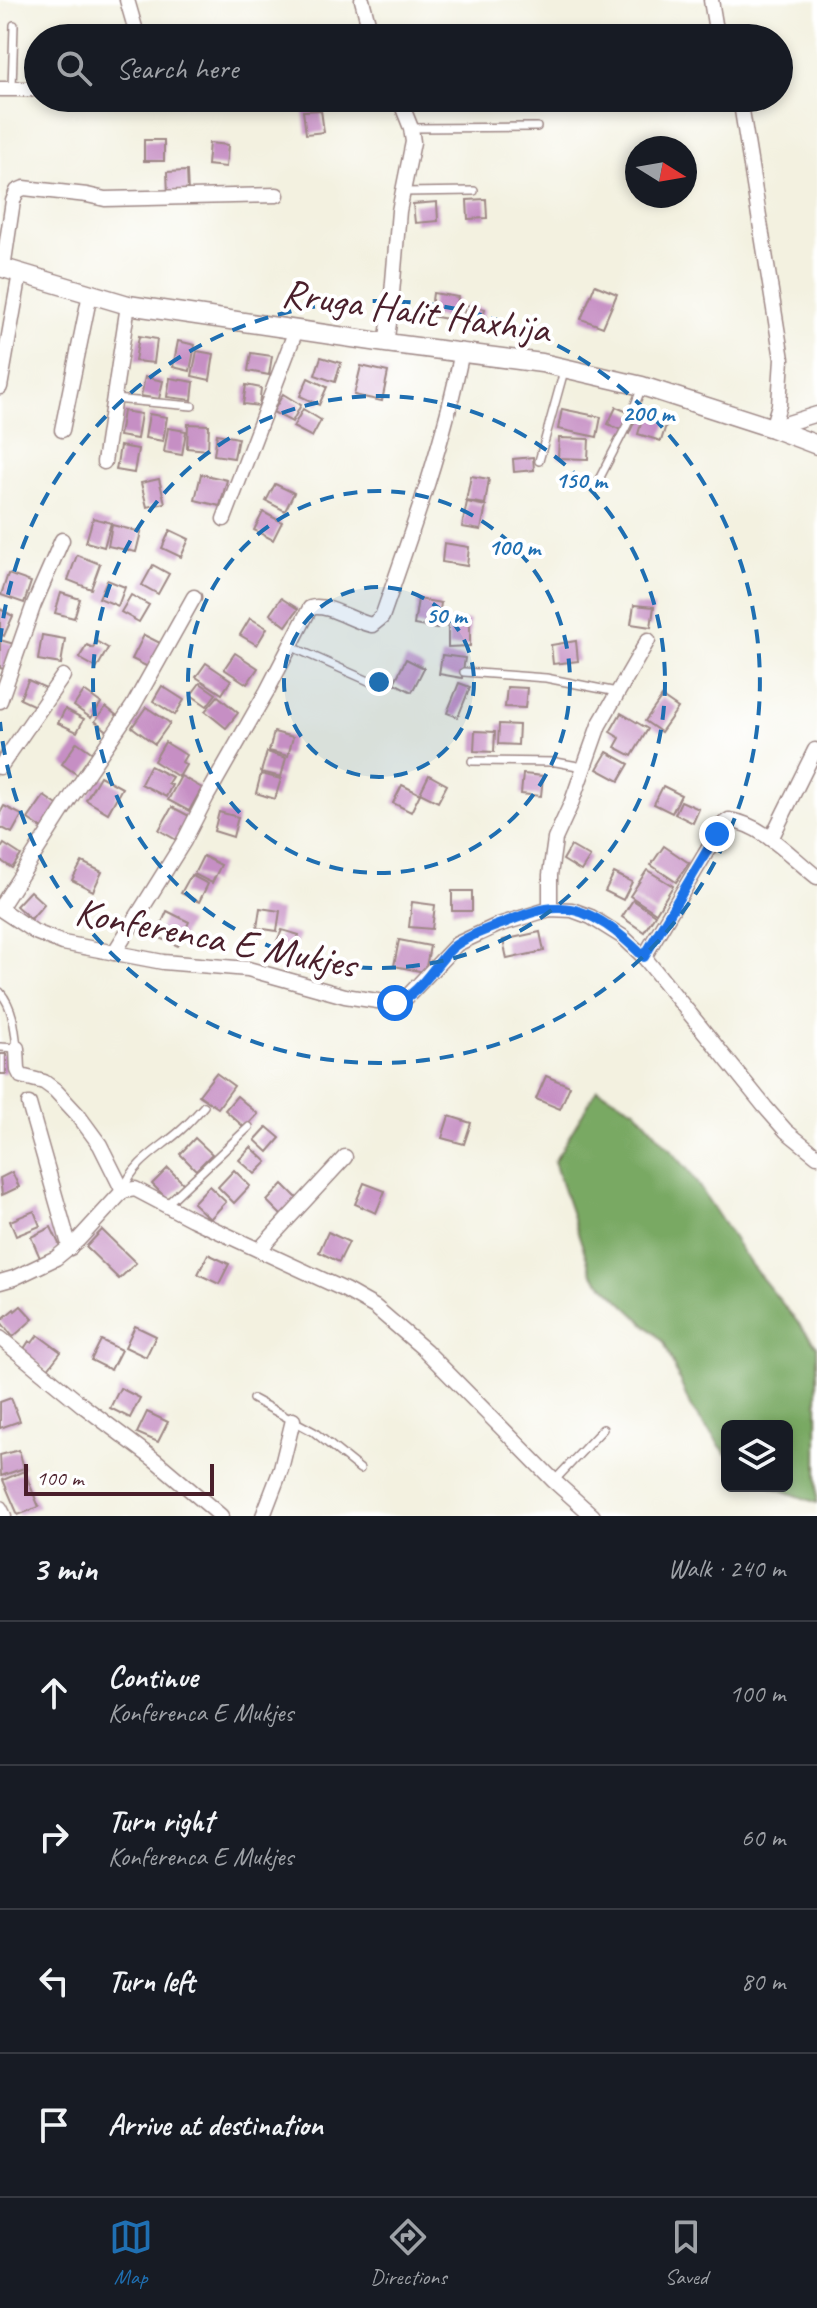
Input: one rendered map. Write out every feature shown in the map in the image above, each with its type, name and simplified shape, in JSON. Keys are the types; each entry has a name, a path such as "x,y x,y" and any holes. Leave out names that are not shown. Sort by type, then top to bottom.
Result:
{"street":[{"path":"127,0 134,24"},
{"path":"362,0 368,24"},
{"path":"711,0 717,24"},
{"path":"386,343 403,192 413,142 405,112"},
{"path":"742,112 782,359 779,405 772,428"},
{"path":"0,387 13,201 17,191 24,188 47,189 105,199 277,195"},
{"name":"Rruga Halit Haxhija","path":"8,269 128,305 565,368 642,386 817,445"},
{"path":"62,430 90,294"},
{"path":"104,462 128,305"},
{"path":"224,519 296,330"},
{"path":"114,953 178,852 310,608 318,605 359,623 372,625 382,617 441,441 462,351"},
{"path":"772,428 817,414"},
{"path":"0,701 34,604 62,540"},
{"path":"0,908 133,706 194,597"},
{"path":"550,909 550,875 555,839 599,725 648,640"},
{"path":"0,767 63,676"},
{"path":"771,839 812,772 815,750"},
{"path":"644,957 723,824 729,820 771,839 817,877"},
{"name":"Konferenca E Mukjes","path":"0,908 49,938 84,948 163,962 248,969 345,996 395,1003 415,991 457,944 498,925 550,909 572,910 591,917 623,937 644,957 775,1119 817,1156"},
{"path":"17,1048 21,1076 44,1082 78,1115 100,1145 123,1191"},
{"path":"29,1104 70,1248"},
{"path":"260,1249 345,1157"},
{"path":"0,1282 39,1267 70,1248 123,1191 135,1189 375,1307 425,1350 554,1481 593,1516"},
{"path":"0,1338 221,1516"},
{"path":"263,1516 278,1479 293,1420"},
{"path":"0,1508 4,1516"}],"lane":[{"path":"6,89 14,25"},
{"path":"411,128 537,127"},
{"path":"403,192 474,191"},
{"path":"539,461 565,368"},
{"path":"594,489 627,425 642,386"},
{"path":"112,398 192,406"},
{"path":"290,646 380,686"},
{"path":"464,672 546,678 618,692"},
{"path":"472,761 556,762 583,767"},
{"path":"0,992 12,1012 17,1048 0,1047"},
{"path":"123,1191 128,1177 149,1154 179,1132 204,1106"},
{"path":"166,1205 249,1127"},
{"path":"253,1399 314,1432 360,1469"},
{"path":"554,1481 603,1429"}],"green space":[{"path":"597,1089 635,1109 689,1171 751,1265 817,1346 817,1503 787,1492 793,1492 793,1420 721,1420 721,1447 690,1406 664,1342 592,1274 554,1162"}],"building":[{"path":"303,112 321,112 324,132 306,134"},
{"path":"144,140 164,140 164,161 144,161"},
{"path":"209,143 228,145 226,167 207,165"},
{"path":"187,171 188,193 168,194 167,172"},
{"path":"486,199 487,218 468,219 467,200"},
{"path":"437,202 438,221 415,223 413,204"},
{"path":"595,285 617,294 603,327 581,319"},
{"path":"433,293 458,297 454,320 430,316"},
{"path":"466,305 485,309 480,331 461,327"},
{"path":"139,336 157,339 154,363 135,361"},
{"path":"178,341 195,345 190,371 173,367"},
{"path":"197,351 214,354 210,380 192,376"},
{"path":"251,353 272,356 269,375 248,371"},
{"path":"321,357 341,363 335,382 315,375"},
{"path":"361,366 388,372 382,401 354,395"},
{"path":"145,377 163,381 159,399 141,396"},
{"path":"170,378 194,382 192,400 167,397"},
{"path":"308,378 327,387 319,405 300,396"},
{"path":"246,385 261,388 259,406 243,404"},
{"path":"283,394 301,405 292,422 273,412"},
{"path":"616,407 637,416 629,434 608,424"},
{"path":"303,409 321,420 312,437 293,427"},
{"path":"562,409 601,417 597,437 558,429"},
{"path":"123,411 141,414 137,439 119,436"},
{"path":"149,414 167,417 163,441 145,438"},
{"path":"644,414 667,422 661,441 638,434"},
{"path":"188,424 209,425 208,450 187,448"},
{"path":"168,428 186,431 182,455 164,452"},
{"path":"217,434 238,438 234,458 214,455"},
{"path":"559,438 589,439 588,459 558,458"},
{"path":"120,446 138,449 134,473 116,470"},
{"path":"533,457 534,470 514,472 513,459"},
{"path":"201,474 227,480 220,506 195,500"},
{"path":"471,476 489,479 485,504 466,501"},
{"path":"159,479 165,503 147,507 141,483"},
{"path":"275,484 294,493 285,511 266,501"},
{"path":"467,502 486,506 481,530 462,527"},
{"path":"263,512 282,522 273,540 254,530"},
{"path":"93,518 111,523 104,547 86,542"},
{"path":"112,525 141,532 136,552 108,546"},
{"path":"170,530 189,539 181,557 162,548"},
{"path":"444,543 469,547 467,566 442,562"},
{"path":"77,555 100,564 91,589 68,580"},
{"path":"153,565 169,574 158,594 142,585"},
{"path":"8,574 31,582 24,603 1,595"},
{"path":"107,580 125,587 118,606 99,598"},
{"path":"61,593 80,599 74,618 55,613"},
{"path":"131,595 149,605 139,622 121,612"},
{"path":"281,598 298,609 286,626 270,614"},
{"path":"418,599 441,603 437,629 414,625"},
{"path":"634,605 654,607 651,627 631,624"},
{"path":"0,609 13,616 4,636 0,634"},
{"path":"250,618 267,628 257,645 240,635"},
{"path":"448,620 470,620 470,646 448,647"},
{"path":"42,635 65,639 61,664 38,660"},
{"path":"144,635 166,646 154,670 132,659"},
{"path":"0,640 14,644 7,670 0,668"},
{"path":"96,641 108,648 97,668 79,658 87,645 93,648"},
{"path":"576,641 578,661 553,664 551,645"},
{"path":"235,653 258,668 247,684 224,669"},
{"path":"442,655 465,658 462,678 439,674"},
{"path":"406,659 424,668 412,692 394,683"},
{"path":"206,663 231,680 222,694 196,677"},
{"path":"28,680 46,688 37,707 20,699"},
{"path":"200,683 216,694 207,706 191,695"},
{"path":"459,683 470,687 458,717 447,713"},
{"path":"162,686 184,700 175,715 153,701"},
{"path":"507,687 527,688 525,708 505,707"},
{"path":"84,691 101,703 91,718 74,706"},
{"path":"218,696 238,713 226,728 205,711"},
{"path":"662,697 678,708 661,732 645,721"},
{"path":"106,707 121,719 110,733 95,721"},
{"path":"146,707 170,723 155,744 132,727"},
{"path":"65,709 84,719 77,732 58,723"},
{"path":"621,713 648,729 632,756 615,747 620,738 610,732"},
{"path":"499,724 519,725 518,745 498,744"},
{"path":"475,731 495,732 494,752 474,751"},
{"path":"274,732 293,737 288,756 269,751"},
{"path":"77,742 97,756 82,778 62,764"},
{"path":"165,742 186,755 182,762 186,765 179,777 154,761"},
{"path":"267,752 286,758 281,777 261,772"},
{"path":"607,752 629,764 619,781 597,769"},
{"path":"150,766 172,777 166,797 141,784"},
{"path":"261,774 281,779 275,799 256,793"},
{"path":"523,774 543,776 541,796 521,794"},
{"path":"429,775 447,785 438,802 420,793"},
{"path":"100,776 122,788 108,813 86,800"},
{"path":"181,776 202,788 189,811 168,800"},
{"path":"402,785 420,794 411,812 393,803"},
{"path":"663,786 681,795 672,813 654,804"},
{"path":"44,796 60,807 45,830 28,819"},
{"path":"681,801 699,809 693,823 675,814"},
{"path":"4,806 22,815 12,833 0,827 0,813"},
{"path":"172,807 193,818 180,842 159,830"},
{"path":"219,812 238,817 233,837 214,831"},
{"path":"4,844 21,855 12,868 0,860 0,850"},
{"path":"571,846 590,857 581,871 563,860"},
{"path":"664,846 689,863 676,882 651,865"},
{"path":"203,856 221,865 212,883 194,874"},
{"path":"82,862 102,872 93,891 72,880"},
{"path":"647,870 673,886 656,913 630,896"},
{"path":"614,873 632,882 623,900 605,891"},
{"path":"191,875 208,884 199,902 181,893"},
{"path":"30,891 44,904 31,919 16,906"},
{"path":"452,891 472,891 472,911 452,911"},
{"path":"633,900 655,915 644,932 622,917"},
{"path":"412,902 435,905 432,929 409,927"},
{"path":"260,908 280,911 277,931 257,928"},
{"path":"167,911 189,922 178,946 156,936"},
{"path":"282,930 299,935 290,961 271,954"},
{"path":"540,932 544,951 507,959 503,940"},
{"path":"399,940 430,946 425,972 394,966"},
{"path":"0,1054 6,1054 6,1074 0,1074"},
{"path":"216,1073 234,1086 218,1108 199,1095"},
{"path":"546,1076 570,1086 560,1109 536,1099"},
{"path":"237,1096 258,1114 245,1128 225,1110"},
{"path":"449,1116 471,1123 464,1144 442,1138"},
{"path":"267,1127 280,1138 268,1152 255,1140"},
{"path":"195,1138 212,1154 196,1170 180,1154"},
{"path":"251,1147 267,1162 255,1174 239,1160"},
{"path":"168,1168 184,1184 168,1200 152,1184"},
{"path":"234,1170 250,1186 234,1203 218,1187"},
{"path":"12,1172 19,1187 2,1195 0,1178"},
{"path":"364,1183 385,1191 376,1213 355,1204"},
{"path":"283,1184 299,1200 283,1217 267,1201"},
{"path":"209,1186 226,1202 210,1219 193,1203"},
{"path":"34,1211 40,1226 16,1236 10,1221"},
{"path":"51,1227 61,1248 40,1258 31,1237"},
{"path":"102,1230 136,1263 119,1279 86,1247"},
{"path":"328,1232 349,1242 339,1262 319,1252"},
{"path":"208,1254 229,1264 219,1284 198,1274"},
{"path":"21,1306 33,1319 13,1337 0,1321"},
{"path":"135,1326 156,1336 146,1357 125,1347"},
{"path":"38,1335 61,1352 47,1370 22,1352 29,1341 32,1343"},
{"path":"101,1340 121,1350 111,1370 91,1360"},
{"path":"120,1388 140,1398 130,1418 110,1408"},
{"path":"11,1398 20,1421 0,1428 0,1402"},
{"path":"147,1412 168,1422 158,1442 137,1433"},
{"path":"19,1450 24,1468 1,1476 0,1455"},
{"path":"24,1471 39,1507 18,1515 3,1480"}],"route":[{"path":"395,1003 415,991 457,944 498,925 550,909 582,912 623,937 644,957 717,834"}]}
